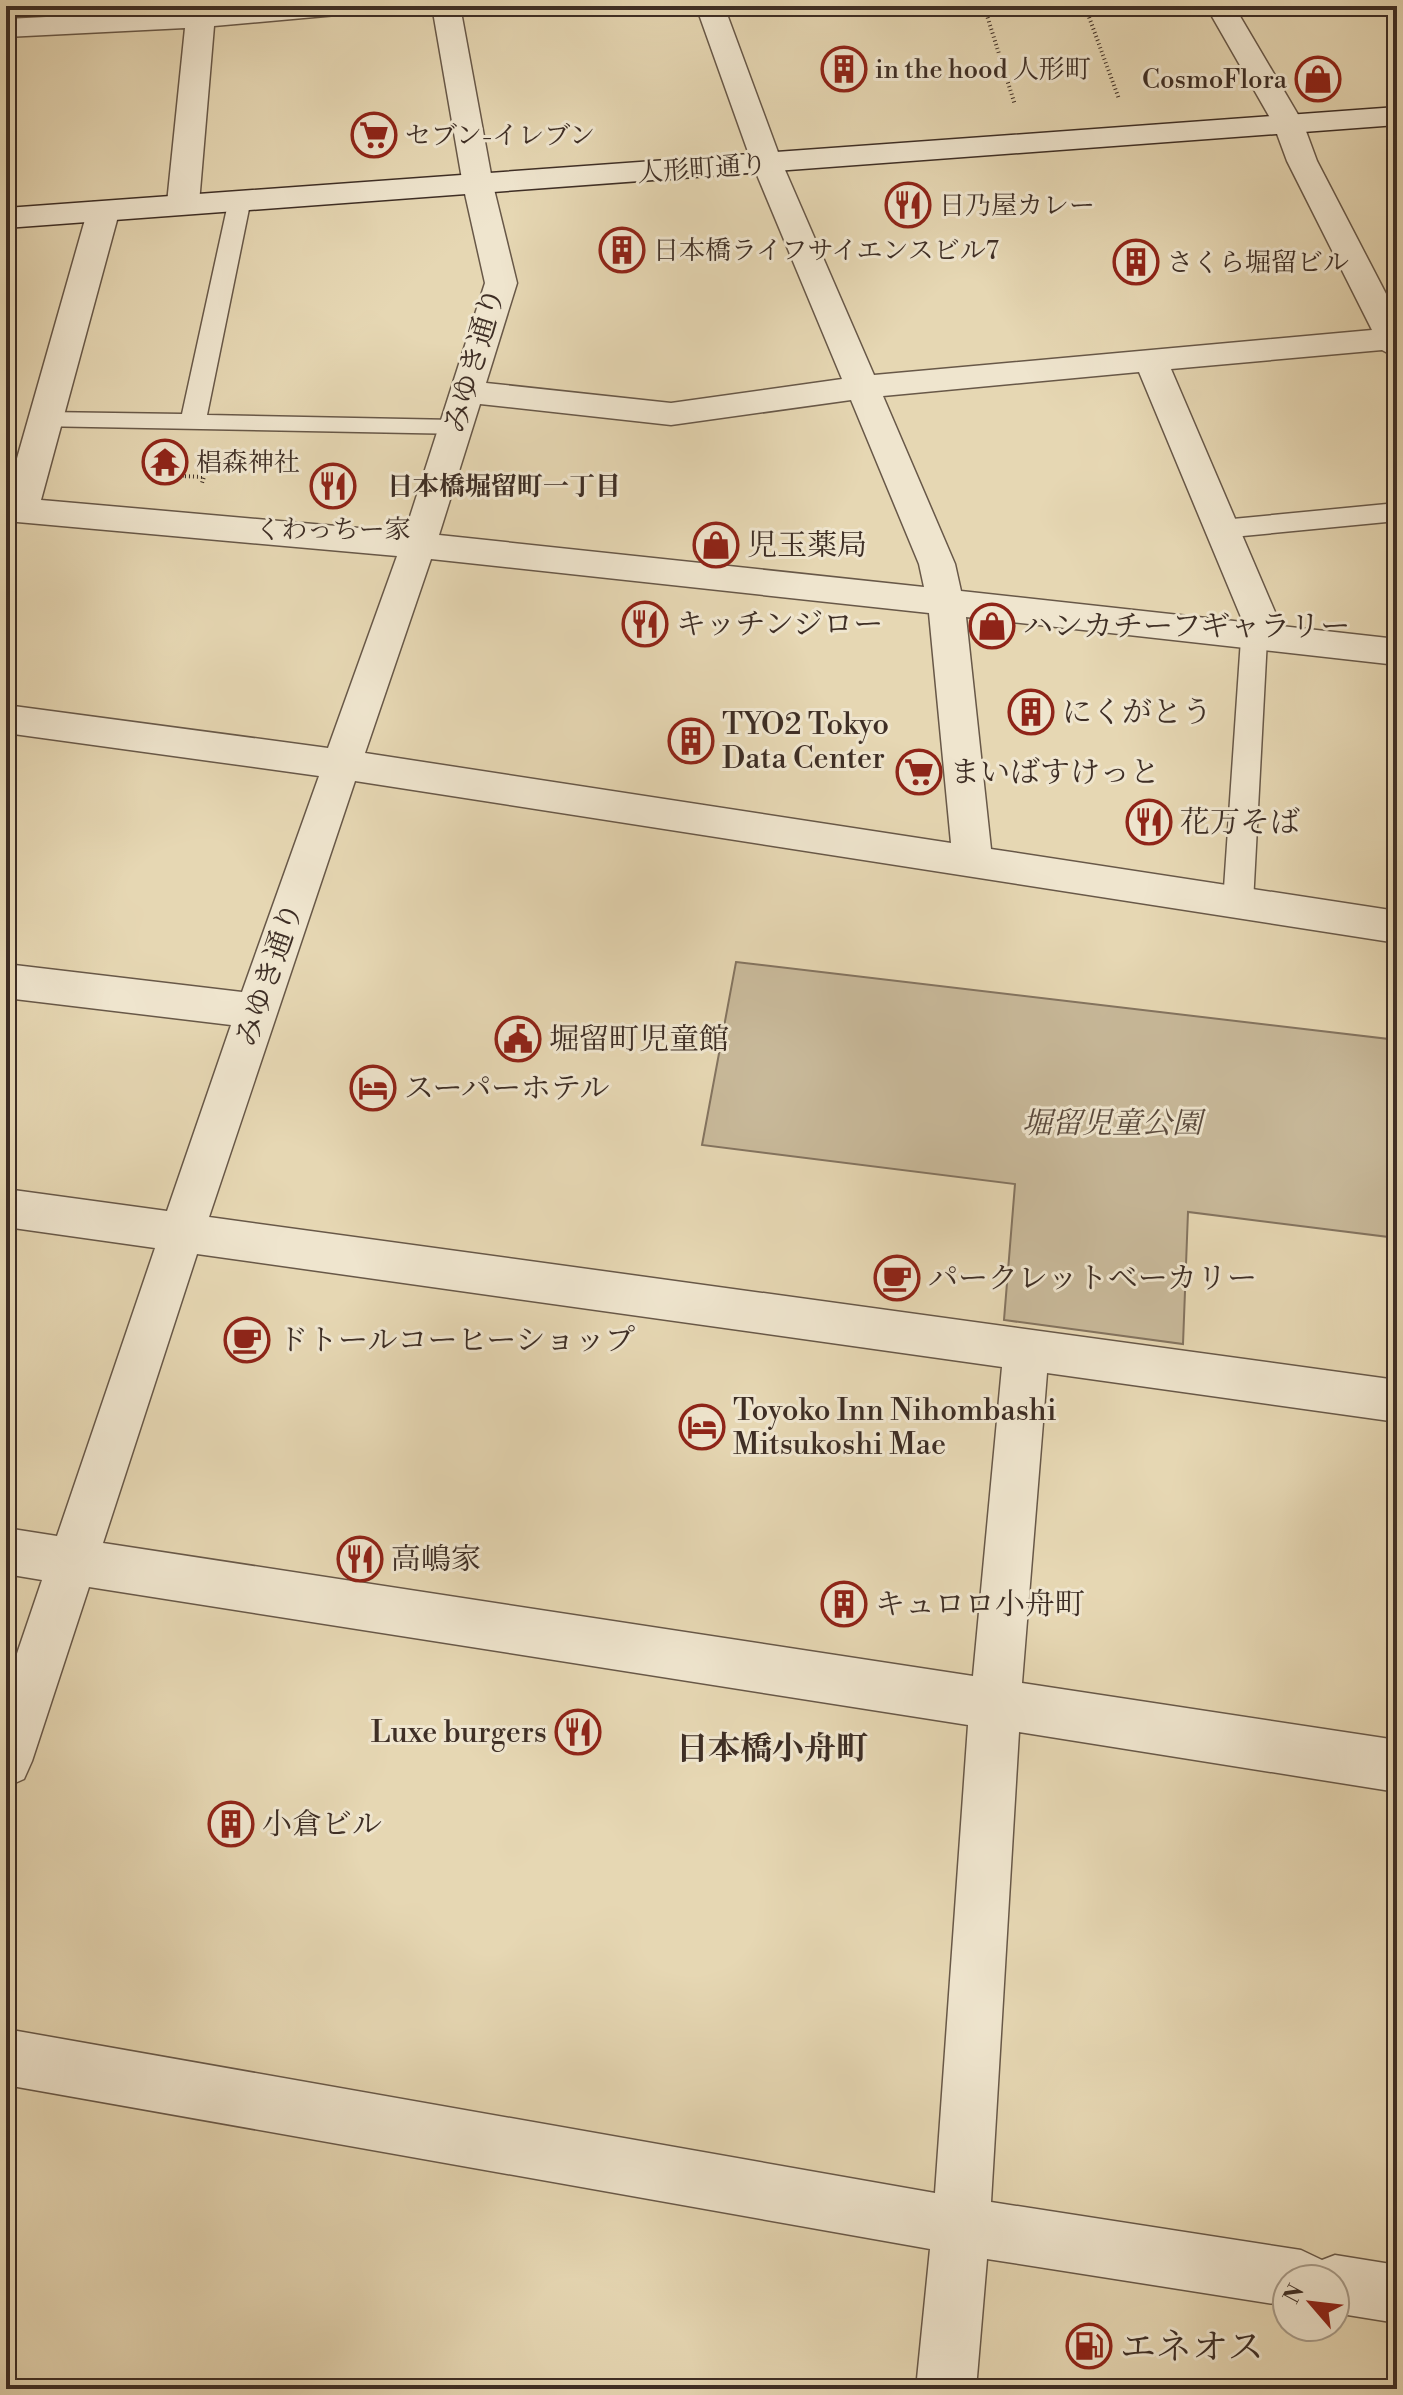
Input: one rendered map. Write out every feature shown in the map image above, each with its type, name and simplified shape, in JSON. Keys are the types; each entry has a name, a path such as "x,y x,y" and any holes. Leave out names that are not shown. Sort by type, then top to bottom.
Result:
{"street":[{"path":"6,28 202,12 337,6"},
{"name":"みゆき通り","path":"6,1761 256,1011 418,546 501,283 478,185 446,6"},
{"path":"710,6 767,163 937,564 946,605 973,862"},
{"path":"460,410 671,414 864,387 1395,341 1302,161 1288,123 1220,6"},
{"path":"183,203 202,12"},
{"name":"人形町通り","path":"6,218 1397,116"},
{"path":"104,209 45,420 13,510 418,546 1397,652"},
{"path":"1151,361 1222,529 1261,639"},
{"path":"6,719 340,766 1397,927"},
{"path":"6,981 256,1011"},
{"path":"6,1208 1026,1352 1397,1401"},
{"path":"946,2389 961,2226 995,1706 1026,1352"},
{"path":"6,1551 1397,1766"},
{"path":"6,2057 961,2226 1271,2274"},
{"path":"1351,2287 1397,2294"}],"lane":[{"path":"193,422 240,199"},
{"path":"45,420 193,422 460,410"},
{"path":"1222,529 1397,512"},
{"path":"1238,903 1261,639"}],"path":[{"path":"984,6 1018,113"},
{"path":"1085,6 1122,106"},
{"path":"157,475 204,477"}],"green space":[{"name":"堀留児童公園","path":"736,962 1397,1040 1397,1238 1188,1212 1183,1344 1004,1320 1015,1184 702,1145"}],"place":[{"name":"in the hood 人形町","path":"844,69"},
{"name":"CosmoFlora","path":"1318,79"},
{"name":"セブン-イレブン","path":"374,135"},
{"name":"日乃屋カレー","path":"908,205"},
{"name":"日本橋ライフサイエンスビル7","path":"622,250"},
{"name":"さくら堀留ビル","path":"1136,262"},
{"name":"椙森神社","path":"165,462"},
{"name":"くわっちー家","path":"333,486"},
{"name":"児玉薬局","path":"716,545"},
{"name":"キッチンジロー","path":"645,624"},
{"name":"ハンカチーフギャラリー","path":"992,626"},
{"name":"にくがとう","path":"1031,712"},
{"name":"TYO2 Tokyo Data Center","path":"691,741"},
{"name":"まいばすけっと","path":"919,772"},
{"name":"花万そば","path":"1149,822"},
{"name":"堀留町児童館","path":"518,1039"},
{"name":"スーパーホテル","path":"373,1088"},
{"name":"パークレットベーカリー","path":"897,1278"},
{"name":"ドトールコーヒーショップ","path":"247,1340"},
{"name":"Toyoko Inn Nihombashi Mitsukoshi Mae","path":"702,1427"},
{"name":"高嶋家","path":"360,1559"},
{"name":"キュロロ小舟町","path":"844,1604"},
{"name":"Luxe burgers","path":"578,1732"},
{"name":"小倉ビル","path":"231,1824"},
{"name":"エネオス","path":"1089,2346"}],"district":[{"name":"日本橋堀留町一丁目","path":"504,486"},
{"name":"日本橋小舟町","path":"772,1748"}]}
